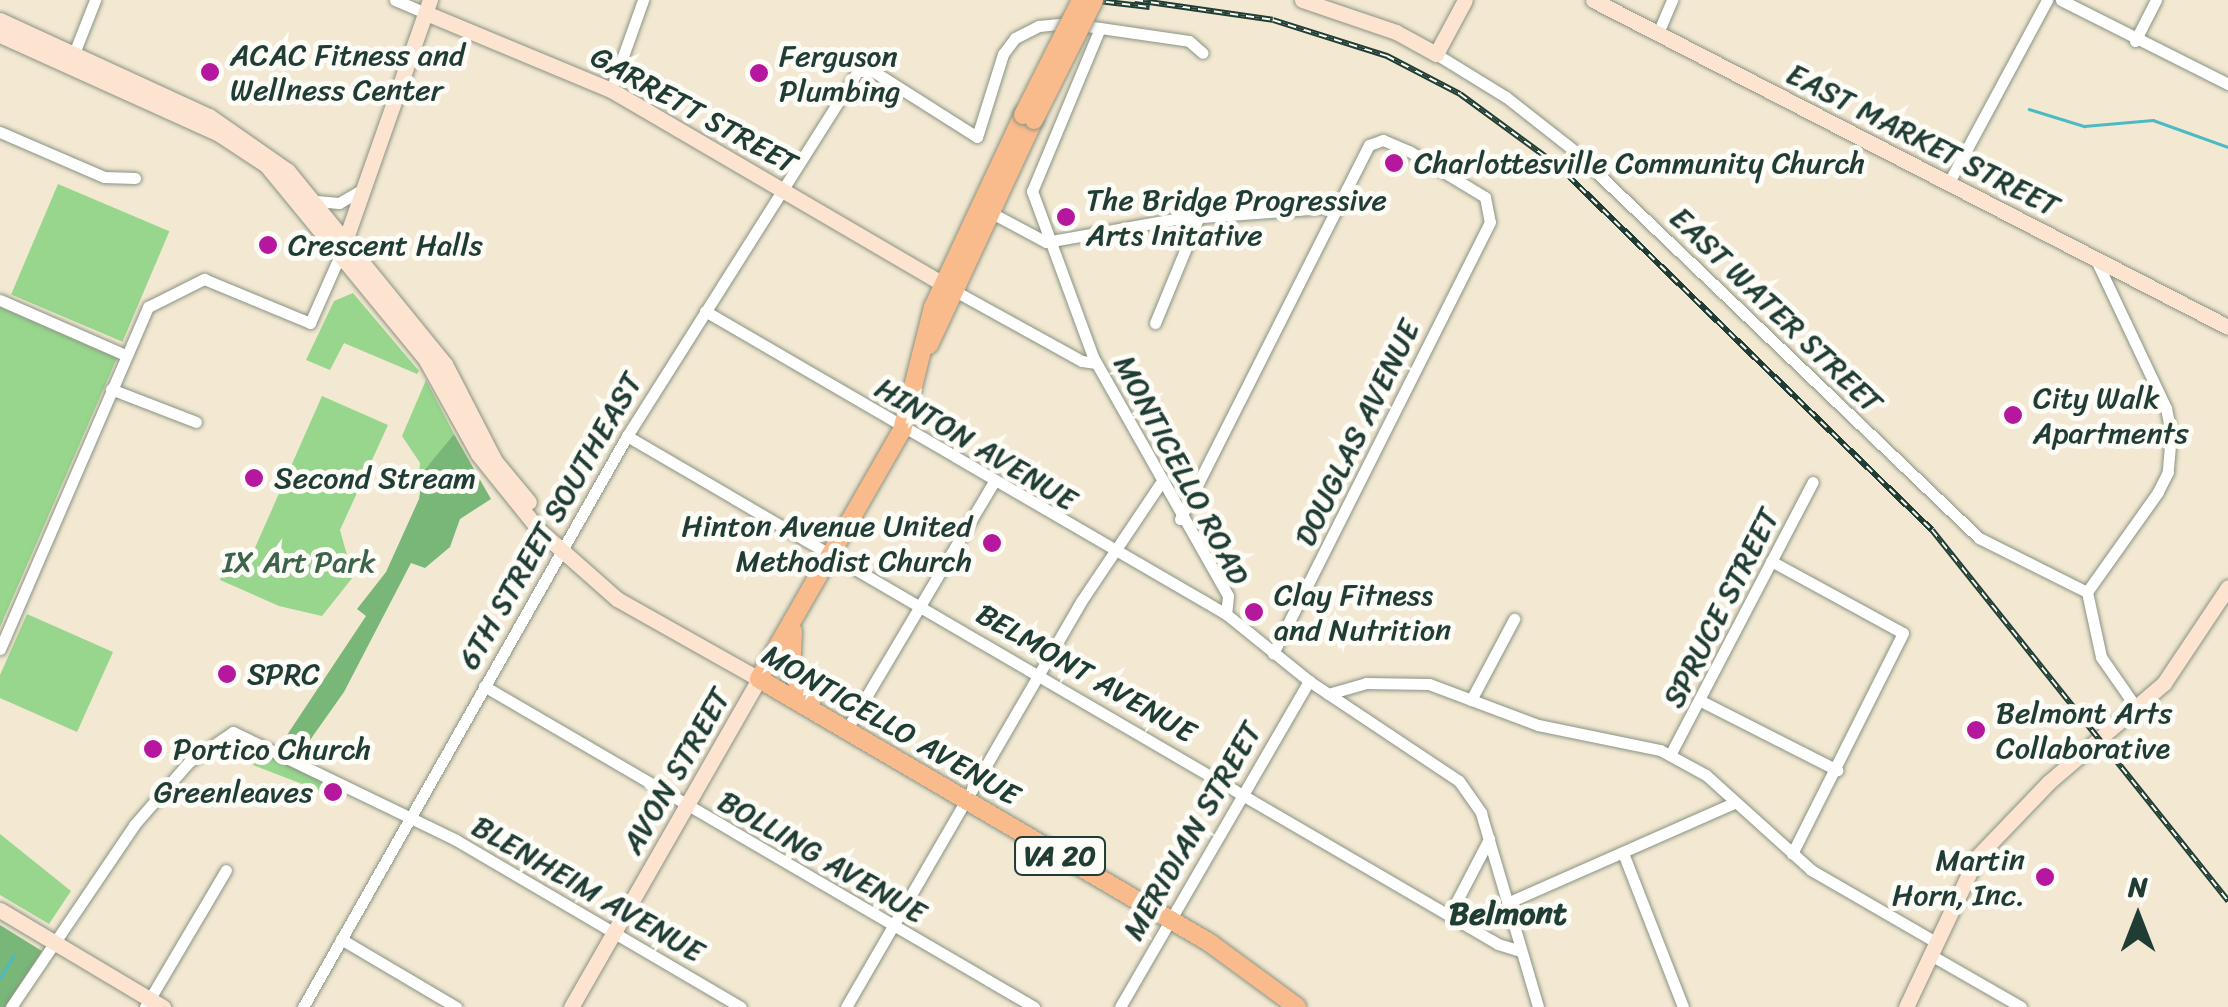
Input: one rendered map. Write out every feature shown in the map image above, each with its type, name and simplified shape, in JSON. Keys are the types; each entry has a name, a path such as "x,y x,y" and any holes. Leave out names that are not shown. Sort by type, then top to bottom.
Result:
{"main road":[{"name":"VA 20","path":"1029,118 1081,0"},
{"name":"VA 20","path":"1029,118 1094,0"},
{"path":"1302,0 1396,32 1436,54 1465,0"},
{"name":"EAST MARKET STREET","path":"1593,0 2228,328"},
{"name":"GARRETT STREET","path":"428,6 610,90 950,288"},
{"path":"343,247 428,6"},
{"name":"MONTICELLO AVENUE","path":"0,20 219,134 266,165 343,247"},
{"name":"MONTICELLO AVENUE","path":"0,35 71,60 223,124 316,201 343,247 437,376 489,470 561,551 617,599 818,711 1171,920 1297,1007"},
{"name":"AVON STREET","path":"571,1007 902,430 950,288 1029,118"},
{"path":"1906,1007 1964,876 1990,841 2138,710 2188,654 2228,587"},
{"name":"VA 20","path":"797,615 791,672 818,711"},
{"path":"0,910 49,947 152,1004"}],"street":[{"path":"71,60 95,0"},
{"name":"GARRETT STREET","path":"395,0 428,6"},
{"path":"610,90 643,0"},
{"path":"1658,33 1672,0"},
{"path":"1948,184 2047,0"},
{"path":"2061,0 2135,41 2228,84"},
{"path":"2135,41 2156,0"},
{"name":"6TH STREET SOUTHEAST","path":"303,1007 626,436 858,70 873,71 977,137 997,68 1015,38 1052,23 1100,28"},
{"path":"1100,28 1189,41 1203,53"},
{"name":"MONTICELLO ROAD","path":"1100,28 1067,100 1064,128 1032,182 1046,242 1096,363 1160,484 1228,596 1226,614 1309,681 1460,781 1476,801 1538,1007"},
{"name":"EAST WATER STREET","path":"1436,54 1572,149 1979,538 2087,592"},
{"path":"0,132 104,177 135,178"},
{"name":"DOUGLAS AVENUE","path":"1274,653 1492,212 1485,197 1409,151 1373,141 1337,207"},
{"path":"316,201 346,201 366,185"},
{"path":"984,209 1046,242 1199,216 1337,207"},
{"path":"1180,519 1337,207"},
{"path":"1155,324 1199,216"},
{"path":"0,649 148,307 176,297 192,281 204,278 310,323 343,247"},
{"path":"2096,260 2166,408 2171,454 2132,536 2087,592 2101,657 2138,710"},
{"path":"950,288 1096,363"},
{"path":"0,300 125,355"},
{"name":"HINTON AVENUE","path":"705,311 902,430 1226,614"},
{"path":"112,390 196,422"},
{"name":"BELMONT AVENUE","path":"626,436 1450,914 1521,951"},
{"path":"847,729 993,482"},
{"name":"SPRUCE STREET","path":"1670,754 1813,482"},
{"path":"846,1007 1112,552 1160,484"},
{"path":"1772,561 1902,630 1837,770 1792,854"},
{"path":"1471,700 1514,619"},
{"name":"MERIDIAN STREET","path":"1120,1007 1309,681"},
{"path":"1328,694 1366,683 1412,681 1538,725 1670,754 1736,802 1792,854 1932,948 1999,1001 2021,1007"},
{"name":"BOLLING AVENUE","path":"484,686 1034,1007"},
{"path":"1701,701 1837,770"},
{"name":"BLENHEIM AVENUE","path":"11,1007 134,825 189,762 226,734 252,736 305,769 409,817 741,1007"},
{"path":"1507,904 1736,802"},
{"path":"1450,914 1489,839"},
{"path":"1623,853 1683,1007"},
{"path":"152,1004 226,870"},
{"path":"342,939 456,1007"}],"green space":[{"path":"58,184 169,231 122,342 11,294"},
{"path":"353,293 419,371 417,374 344,343 330,370 306,360 334,301"},
{"path":"0,307 117,358 0,627"},
{"path":"426,380 454,434 419,478 420,463 402,436"},
{"name":"IX Art Park","path":"322,396 388,425 340,530 353,577 322,616 279,606 220,580 230,553 254,550"},
{"path":"454,434 491,499 460,519 450,547 425,568 411,563 344,692 303,750 283,741 366,616 357,609 386,572 419,499 423,472"},
{"path":"27,614 113,652 77,732 0,698 0,675"},
{"path":"264,752 336,787 335,803 331,795 253,765 245,774"},
{"path":"0,834 71,891 49,924 0,895"},
{"path":"0,925 42,951 5,1007 0,1007"}],"waterway":[{"path":"2029,109 2084,126 2153,120 2228,147"},
{"path":"0,978 13,956"}],"railway":[{"path":"1090,0 1150,7"},
{"path":"1135,0 1273,20 1387,56 1460,94 1557,165 1932,530 2228,901"}],"place":[{"name":"ACAC Fitness and Wellness Center","path":"210,72"},
{"name":"Ferguson Plumbing","path":"759,73"},
{"name":"Charlottesville Community Church","path":"1394,163"},
{"name":"The Bridge Progressive Arts Initative","path":"1066,217"},
{"name":"Crescent Halls","path":"268,245"},
{"name":"City Walk Apartments","path":"2013,415"},
{"name":"Second Stream","path":"254,478"},
{"name":"Hinton Avenue United Methodist Church","path":"992,543"},
{"name":"Clay Fitness and Nutrition","path":"1254,612"},
{"name":"SPRC","path":"227,674"},
{"name":"Belmont Arts Collaborative","path":"1976,730"},
{"name":"Portico Church","path":"153,749"},
{"name":"Greenleaves","path":"333,792"},
{"name":"Martin Horn, Inc.","path":"2045,877"}],"district":[{"name":"Belmont","path":"1508,914"}]}
